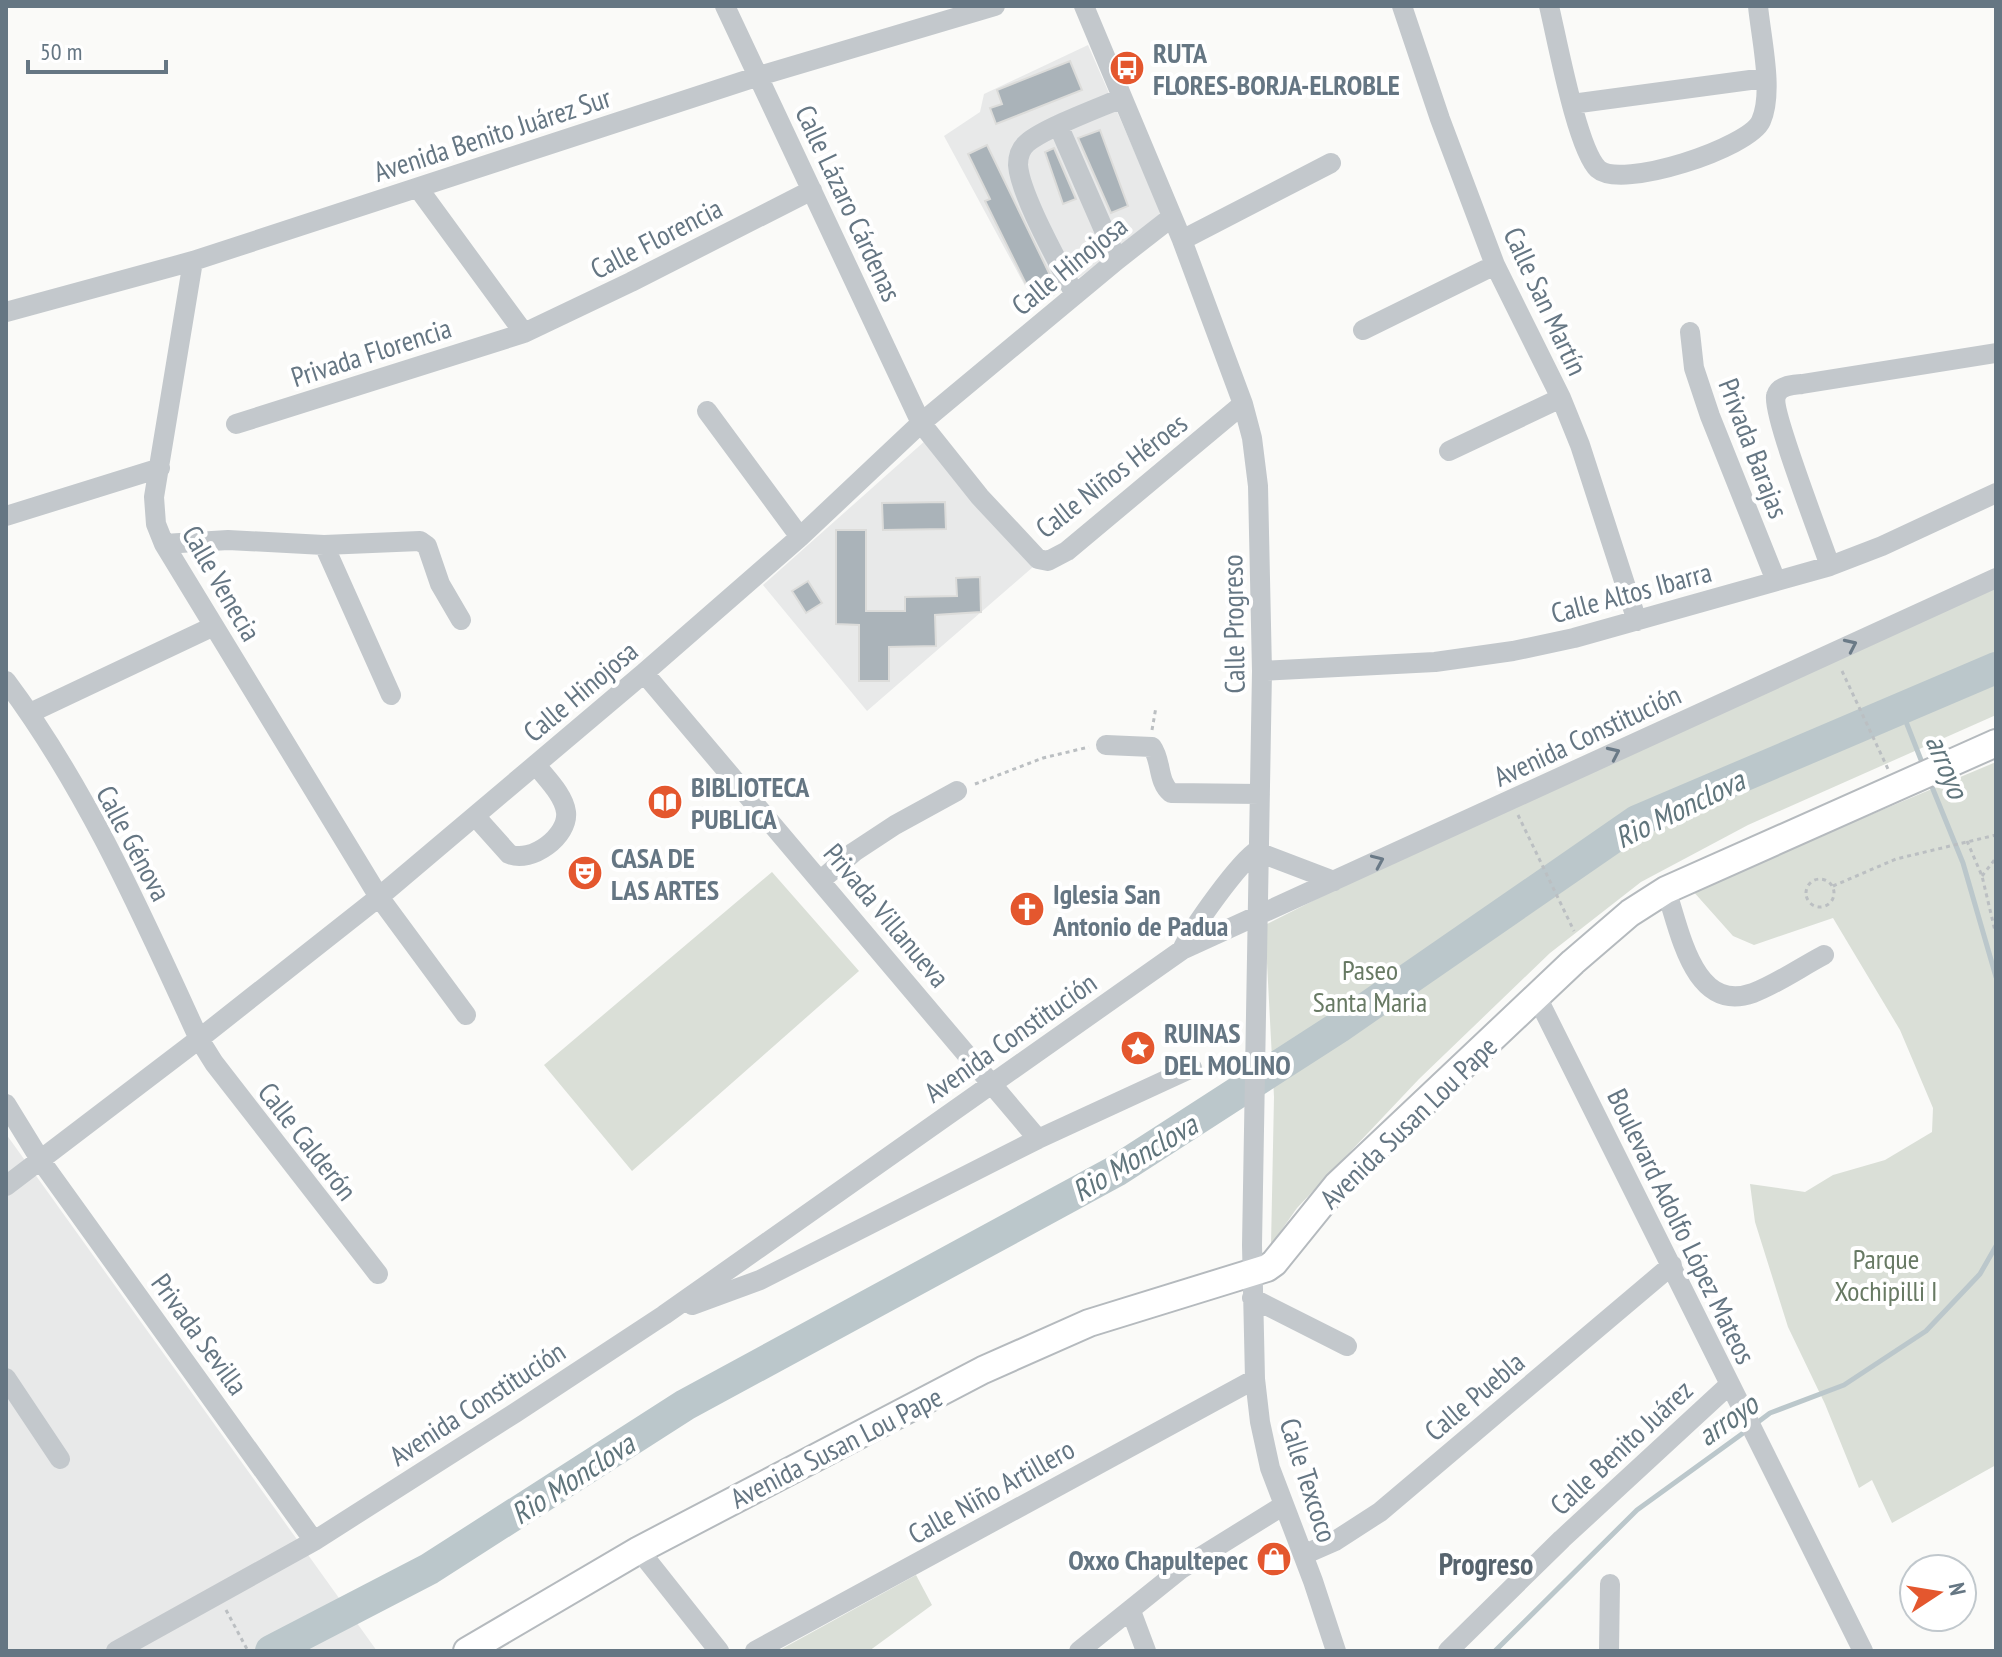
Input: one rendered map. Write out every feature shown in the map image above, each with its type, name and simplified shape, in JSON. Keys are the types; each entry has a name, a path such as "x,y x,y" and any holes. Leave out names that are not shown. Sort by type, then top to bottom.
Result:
{"main road":[{"name":"Avenida Susan Lou Pape","path":"467,1651 639,1550 983,1370 1089,1323 1252,1286 1337,1185 1630,913 1666,890 1996,743"}],"street":[{"name":"Calle Lázaro Cárdenas","path":"725,6 921,423"},
{"name":"Avenida Benito Juárez Sur","path":"6,312 193,261 759,76 995,6"},
{"name":"Calle Progreso","path":"1084,6 1182,240 1243,404 1252,438 1258,486 1262,671 1252,1286"},
{"name":"Calle San Martín","path":"1402,6 1440,119 1495,265 1561,398 1594,485 1637,621"},
{"path":"1549,6 1572,104 1590,158 1601,172 1618,176 1641,174 1690,160 1736,143 1752,133 1765,108 1758,6"},
{"path":"1572,104 1765,78"},
{"path":"1075,295 1029,200 1018,167 1019,152 1027,143 1122,98"},
{"path":"1059,127 1117,260"},
{"path":"1182,240 1331,163"},
{"path":"418,188 524,333"},
{"name":"Calle Florencia","path":"524,333 812,190"},
{"name":"Calle Hinojosa","path":"6,1186 379,897 800,537 921,423 1172,217"},
{"name":"Calle Venecia","path":"193,261 154,511 164,544 379,897 466,1015"},
{"path":"1363,330 1495,265"},
{"name":"Privada Barajas","path":"1690,332 1694,368 1706,404 1776,581"},
{"name":"Privada Florencia","path":"236,424 524,333"},
{"path":"1830,566 1781,427 1776,409 1777,392 1782,387 1996,353"},
{"path":"1449,451 1561,398"},
{"name":"Calle Niños Héroes","path":"921,423 980,497 1043,562 1067,551 1243,404"},
{"path":"707,411 800,537"},
{"path":"6,516 160,468"},
{"name":"Calle Altos Ibarra","path":"1262,671 1435,662 1574,638 1830,566 1996,493"},
{"path":"164,544 238,540 324,545 420,541 427,546 440,584 461,620"},
{"path":"324,545 391,695"},
{"name":"Avenida Constitución","path":"116,1651 314,1541 515,1413 664,1315 1182,950 1996,578"},
{"path":"30,713 214,626"},
{"name":"Privada Villanueva","path":"644,673 1038,1139"},
{"name":"Calle Génova","path":"6,681 30,713 115,864 199,1039"},
{"path":"1106,745 1152,747 1164,786 1171,793 1260,794"},
{"path":"475,816 515,857 529,856 557,835 565,823 566,813 559,795 536,765"},
{"path":"821,880 854,852 895,825 957,791"},
{"path":"1182,950 1192,928 1245,859 1258,851 1334,881"},
{"path":"1666,890 1694,969 1714,993 1726,997 1753,993 1824,955"},
{"name":"Boulevard Adolfo López Mateos","path":"1537,997 1863,1651"},
{"name":"Calle Calderón","path":"199,1039 266,1133 378,1274"},
{"path":"664,1315 760,1280 1038,1139 1192,1068"},
{"name":"Privada Sevilla","path":"6,1104 41,1161 314,1541"},
{"name":"Calle Puebla","path":"1303,1555 1335,1541 1380,1512 1672,1265"},
{"path":"1252,1286 1347,1346"},
{"name":"Calle Texcoco","path":"1252,1286 1255,1379 1270,1468 1336,1651"},
{"path":"6,1378 60,1459"},
{"name":"Calle Niño Artillero","path":"755,1651 1255,1379"},
{"name":"Calle Benito Juárez","path":"1448,1651 1562,1539 1731,1389"},
{"path":"1079,1651 1181,1569 1284,1505"},
{"path":"639,1550 719,1651"},
{"path":"1609,1651 1610,1584"},
{"path":"1131,1611 1146,1651"}],"path":[{"path":"1834,652 1896,787"},
{"path":"957,791 1043,758 1076,748 1106,745"},
{"path":"1511,801 1584,953"},
{"path":"1833,886 1896,859 1996,835"},
{"path":"1967,841 1982,876 1996,935"},
{"path":"1982,876 1996,858"},
{"path":"1814,881 1828,881 1833,886 1834,893 1825,906 1811,906 1806,899 1805,891 1814,881"},
{"path":"230,1616 248,1651"}],"shaded area":[{"path":"1088,45 1163,217 1037,308 944,136 980,112 984,94"},
{"path":"926,440 1033,567 867,711 763,585"},
{"path":"6,1134 24,1159 377,1651 6,1651"}],"green space":[{"name":"Paseo Santa Maria","path":"1996,586 1996,715 1748,825 1641,882 1550,953 1419,1079 1297,1208 1271,1245 1274,1097 1265,925 1386,864"},
{"name":"Parque Xochipilli I","path":"1996,762 1996,1465 1892,1523 1872,1480 1859,1488 1825,1404 1788,1327 1755,1222 1750,1184 1805,1192 1833,1175 1885,1160 1932,1132 1933,1108 1900,1030 1833,918 1754,945 1733,936 1692,890"},
{"path":"772,872 859,971 632,1171 544,1065"},
{"path":"916,1575 932,1605 869,1651 778,1651"}],"building":[{"path":"1070,61 1082,90 996,124 990,108 1002,104 997,90"},
{"path":"1100,130 1128,206 1111,213 1078,138"},
{"path":"987,145 1050,275 1027,286 985,201 990,199 968,154"},
{"path":"1054,148 1076,199 1063,204 1045,152"},
{"path":"945,502 946,529 883,530 882,503"},
{"path":"836,530 866,530 866,611 905,611 905,597 957,596 956,578 980,577 981,612 935,615 936,646 889,647 889,681 859,681 859,625 836,624"},
{"path":"808,581 822,603 806,613 792,591"}],"waterway":[{"name":"Rio Monclova","path":"271,1651 429,1569 685,1405 1116,1171 1339,1027 1637,821 1996,668"},
{"name":"arroyo","path":"1901,709 1923,765"},
{"name":"arroyo","path":"1930,782 1963,863 1996,977"},
{"name":"arroyo","path":"1754,1425 1770,1413 1844,1385 1926,1331 1980,1274 1996,1246"},
{"name":"arroyo","path":"1495,1651 1637,1510 1746,1431"}],"place":[{"name":"RUTA FLORES-BORJA-ELROBLE","path":"1127,68"},
{"name":"BIBLIOTECA PUBLICA","path":"665,802"},
{"name":"CASA DE LAS ARTES","path":"585,873"},
{"name":"Iglesia San Antonio de Padua","path":"1027,909"},
{"name":"RUINAS DEL MOLINO","path":"1138,1048"},
{"name":"Oxxo Chapultepec","path":"1274,1559"}],"district":[{"name":"Progreso","path":"1486,1563"}]}
